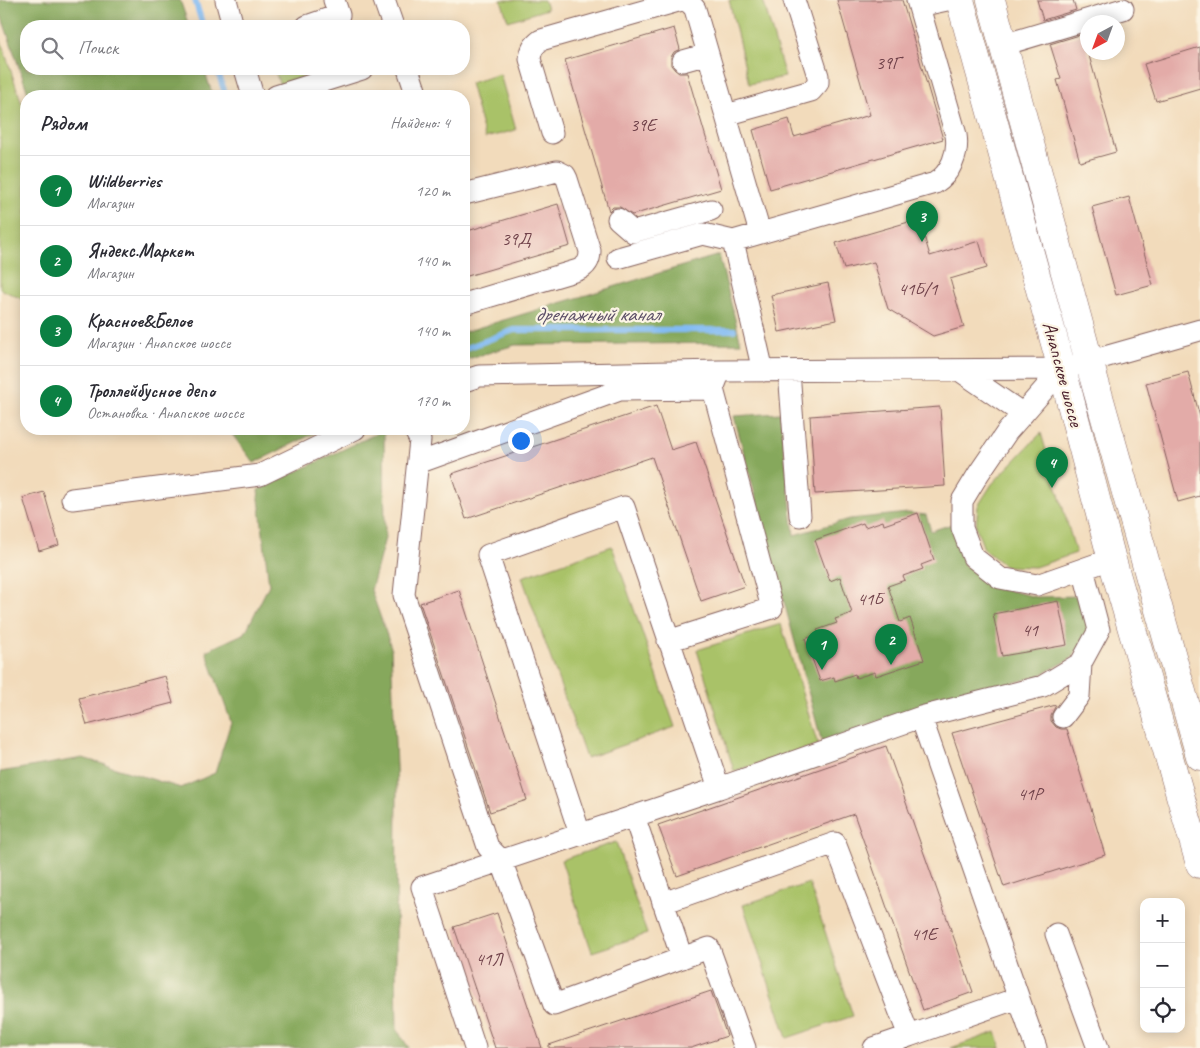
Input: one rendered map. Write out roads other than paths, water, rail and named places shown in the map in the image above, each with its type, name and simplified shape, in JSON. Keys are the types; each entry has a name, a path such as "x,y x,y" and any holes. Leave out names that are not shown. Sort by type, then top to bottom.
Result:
{"highway":[{"name":"Анапское шоссе","path":"960,0 1062,369 1112,560 1200,864"},
{"name":"Анапское шоссе","path":"991,0 1089,361 1198,741"}],"street":[{"path":"226,0 231,20"},
{"path":"326,20 339,16 334,0"},
{"path":"384,0 391,20"},
{"path":"552,133 530,59 531,50 535,45 541,40 683,0 691,4 695,9 760,233"},
{"path":"726,115 811,91 818,83 818,76 794,0"},
{"path":"618,258 703,234 726,240 760,233 935,183 942,178 958,147 918,3 947,0"},
{"path":"1003,45 1123,9"},
{"path":"683,61 708,54"},
{"path":"247,75 251,90"},
{"path":"300,90 344,75"},
{"path":"410,75 415,90"},
{"path":"470,193 557,171 561,172 567,179 590,251 590,260 578,270 470,302"},
{"path":"618,219 633,232 709,202 726,240 763,371"},
{"path":"418,462 620,390 717,380 763,371 1062,369 1200,330"},
{"path":"1062,369 1006,432 962,501 962,528 973,557 1000,578 1037,585 1112,560"},
{"path":"959,370 1022,414"},
{"path":"789,371 800,516"},
{"path":"471,378 717,380"},
{"path":"668,640 772,608 717,380"},
{"path":"72,499 260,475 343,435"},
{"path":"417,435 420,440 404,595 488,847 501,860 554,1005 709,948 745,1048"},
{"path":"580,834 488,555 624,507 719,788"},
{"path":"1063,717 1079,696 1081,664 1099,630 1084,569"},
{"path":"475,1048 422,888 719,788 921,717 1043,686 1081,664"},
{"path":"921,717 1036,1048"},
{"path":"1165,742 1198,741"},
{"path":"634,816 682,958"},
{"path":"663,903 835,843 909,1036"},
{"path":"1056,934 1098,1048"},
{"path":"874,1048 1018,998"}],"waterway":[{"name":"дренажный канал","path":"195,0 201,20"},
{"name":"дренажный канал","path":"219,75 224,90"},
{"name":"дренажный канал","path":"470,347 514,330 734,330"}],"place":[{"name":"Красное&Белое","path":"922,242"},
{"name":"Троллейбусное депо","path":"1052,488"},
{"name":"Яндекс.Маркет","path":"891,665"},
{"name":"Wildberries","path":"822,670"}]}
